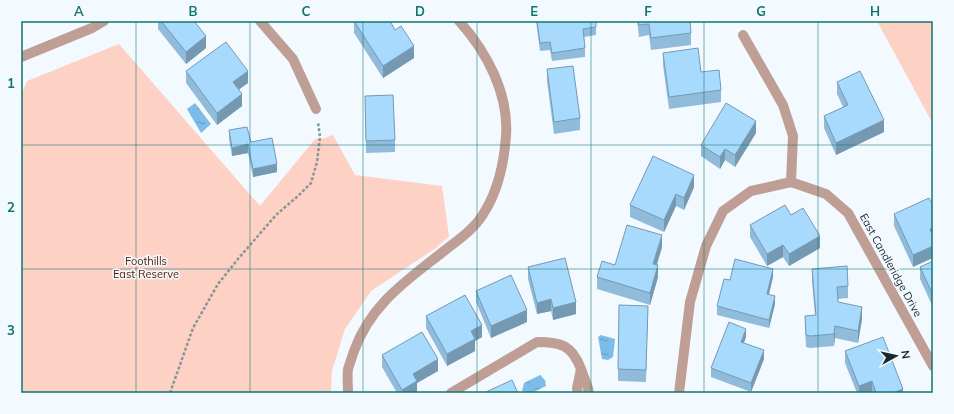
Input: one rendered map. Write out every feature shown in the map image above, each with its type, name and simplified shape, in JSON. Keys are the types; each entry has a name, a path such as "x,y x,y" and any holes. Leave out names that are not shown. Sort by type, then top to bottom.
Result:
{"street":[{"path":"21,57 92,28 104,21"},
{"path":"260,21 293,59 316,108"},
{"path":"348,393 348,369 360,336 380,305 398,287 466,234 485,212 498,184 504,155 506,122 500,88 487,60 459,21"},
{"path":"679,393 690,302 706,246 723,211 751,191 791,182 793,136 783,105 743,35"},
{"name":"East Candleridge Drive","path":"791,182 826,194 848,213 933,366"},
{"path":"451,393 537,342 553,342 567,347 576,357 589,393"},
{"path":"578,393 577,388 581,369"}],"path":[{"path":"170,393 193,328 218,284 238,258 276,215 298,196 311,182 317,162 320,138 316,108"}],"green space":[{"path":"877,21 933,21 933,124"},
{"name":"Foothills East Reserve","path":"119,44 260,206 315,139 333,135 355,175 442,186 449,236 436,248 371,291 345,329 332,371 331,393 21,393 21,95 27,81"}],"water":[{"path":"195,103 211,124 201,133 187,109"},
{"path":"601,335 615,339 613,357 608,360 602,359 598,337"},
{"path":"540,375 545,380 546,386 532,393 522,391 524,383"}],"building":[{"path":"161,21 194,21 206,36 186,52"},
{"path":"354,21 390,21 395,30 401,26 414,46 383,66"},
{"path":"537,21 596,21 596,27 583,29 585,48 552,53 550,42 540,43"},
{"path":"638,21 690,21 691,33 651,38 649,24 639,25"},
{"path":"226,42 248,71 233,82 242,94 217,113 186,71"},
{"path":"698,48 701,72 719,70 721,90 669,97 663,53"},
{"path":"573,66 580,118 554,122 547,69"},
{"path":"860,71 884,120 836,143 824,116 848,105 837,82"},
{"path":"393,95 395,140 366,141 365,96"},
{"path":"726,103 756,121 735,155 725,149 720,157 701,145"},
{"path":"247,127 251,142 272,138 277,164 253,169 248,144 232,148 229,130"},
{"path":"653,156 694,175 684,198 676,194 664,220 630,205"},
{"path":"929,198 933,204 933,228 930,229 933,236 933,246 913,255 894,214"},
{"path":"785,205 791,215 803,208 820,236 789,254 783,245 767,254 750,225"},
{"path":"627,225 662,235 653,264 658,265 650,293 597,277 602,261 615,265"},
{"path":"565,258 576,302 553,308 551,299 537,303 528,267"},
{"path":"735,259 773,269 767,294 775,296 769,320 717,306 724,279 730,280"},
{"path":"933,261 933,293 932,293 920,267"},
{"path":"847,266 848,286 837,287 838,302 862,307 858,331 835,326 834,334 806,335 805,316 816,315 812,269"},
{"path":"511,275 527,310 491,326 476,291"},
{"path":"465,295 482,325 471,331 475,339 447,354 426,316"},
{"path":"619,305 648,306 646,370 618,369"},
{"path":"729,322 746,329 741,342 764,350 751,383 711,368"},
{"path":"422,332 438,359 413,374 417,381 402,390 382,355"},
{"path":"883,337 903,389 893,393 876,393 872,381 859,386 845,351"},
{"path":"512,380 518,393 486,393 486,392"}]}
